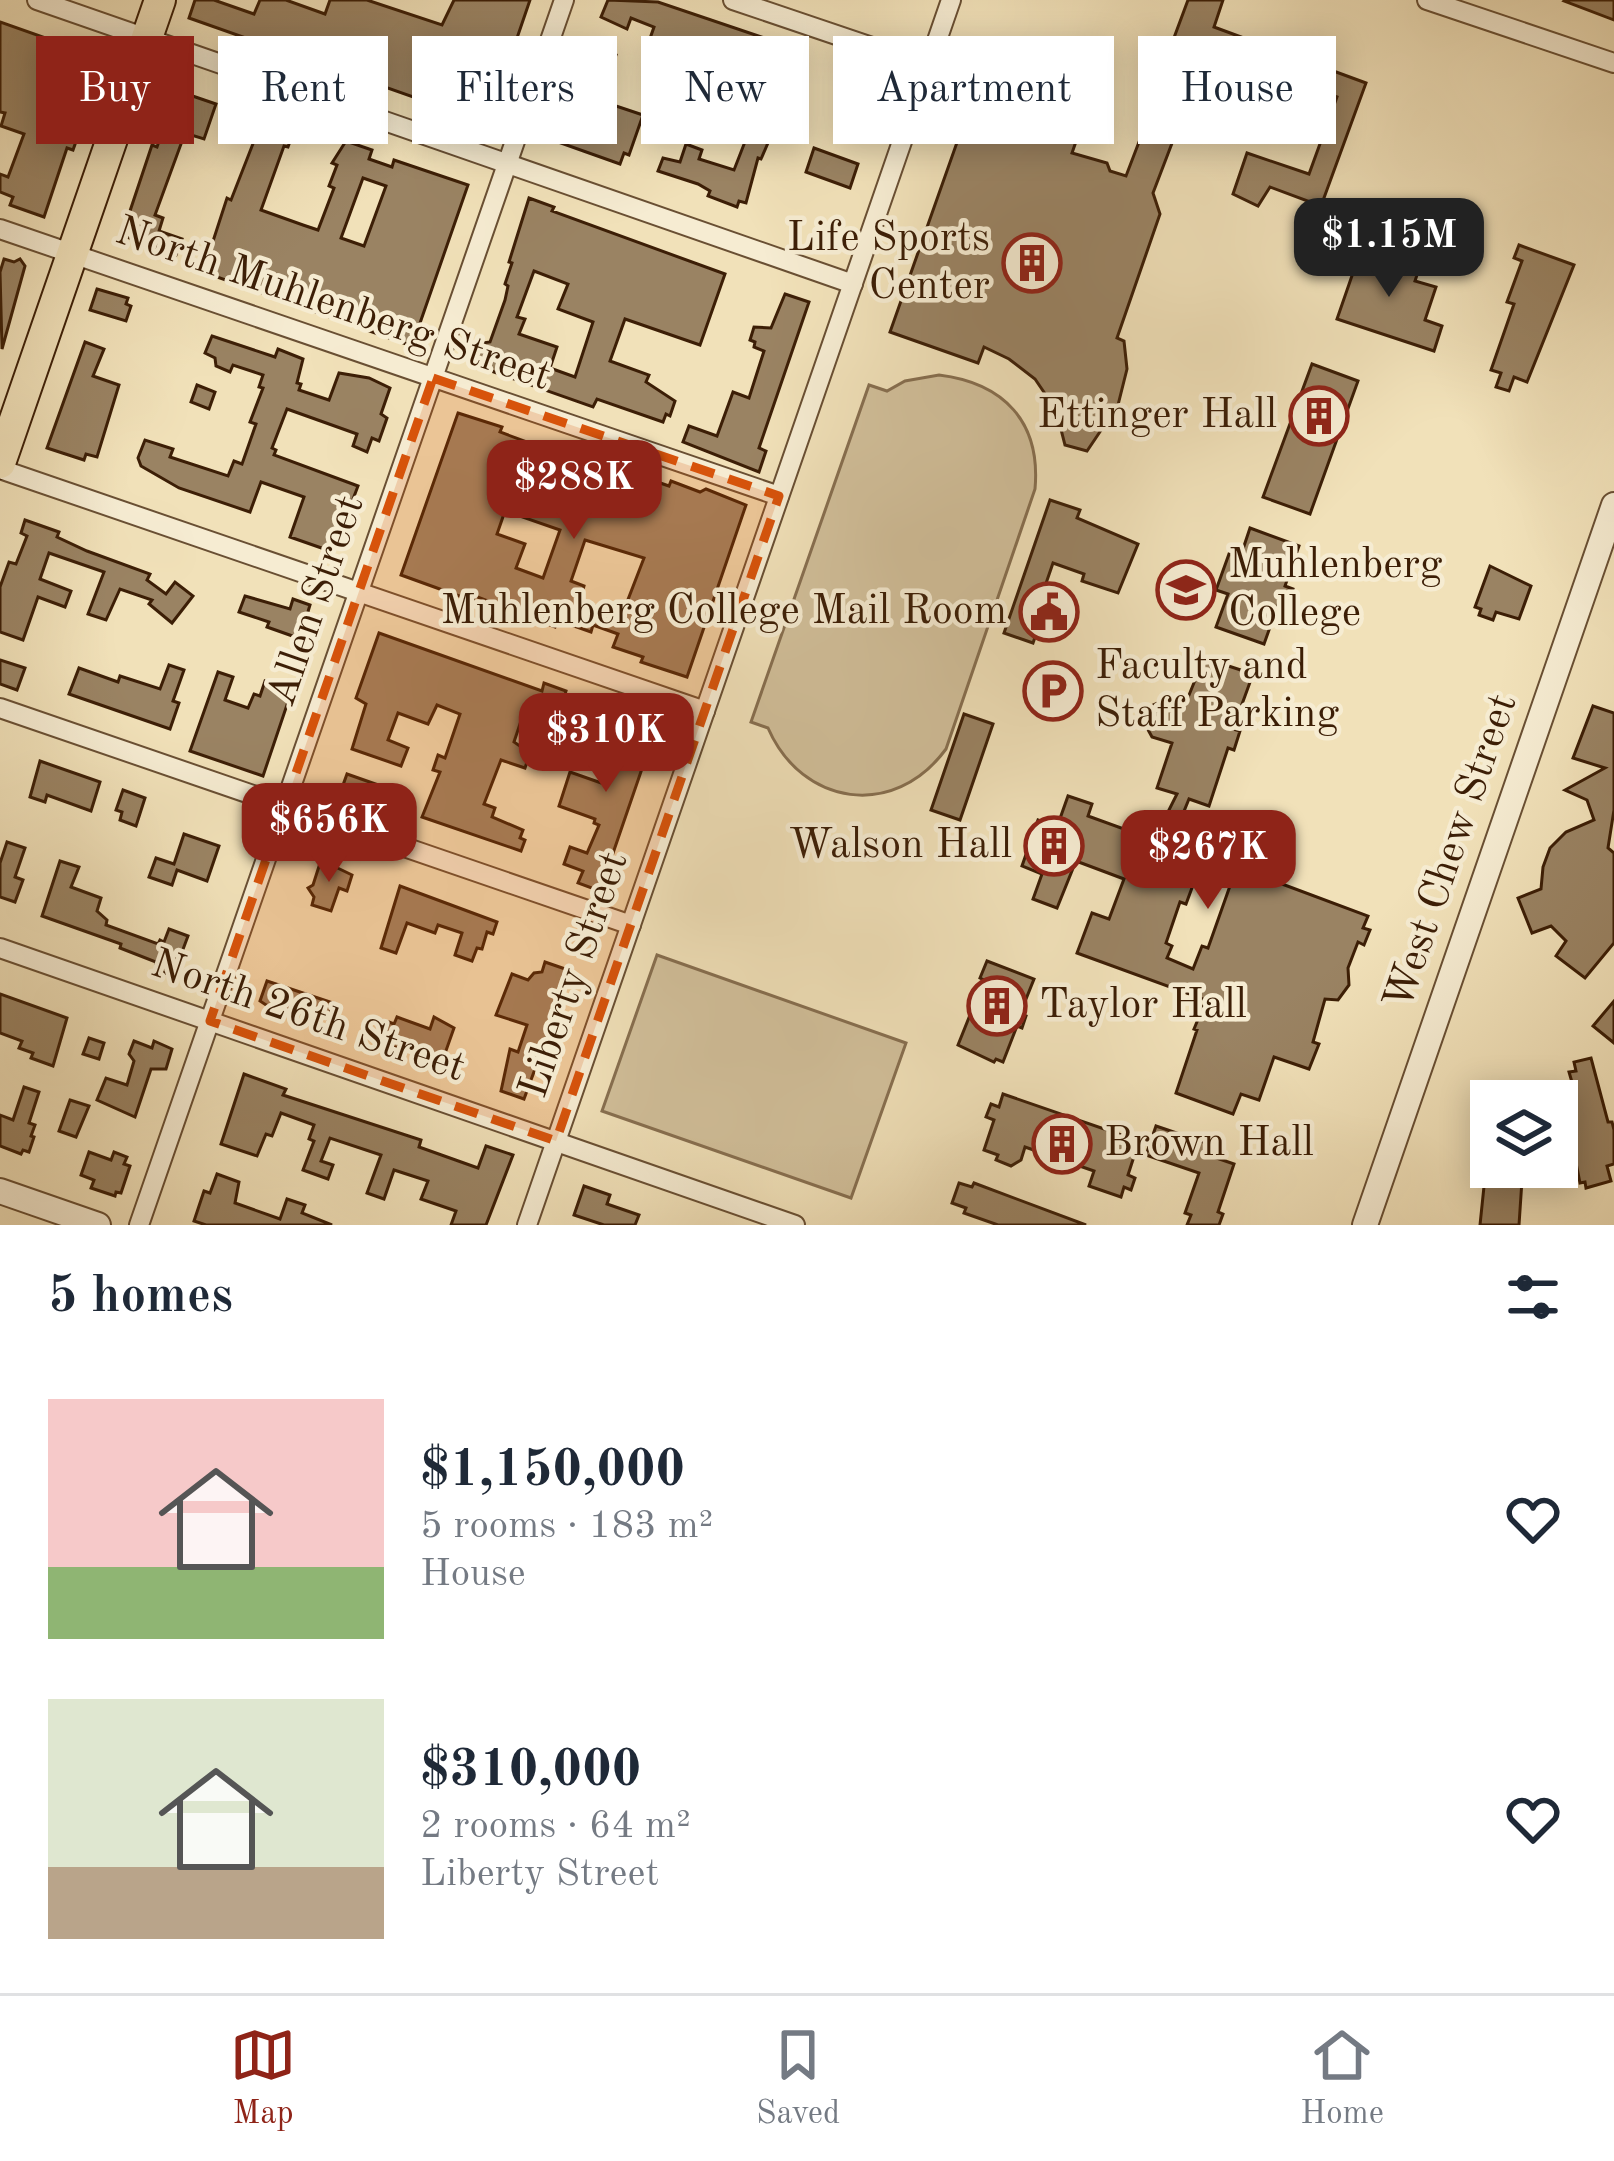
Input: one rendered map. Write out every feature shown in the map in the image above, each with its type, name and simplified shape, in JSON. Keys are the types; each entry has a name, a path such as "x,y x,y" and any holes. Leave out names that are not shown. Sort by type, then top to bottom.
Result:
{"main road":[{"path":"148,36 160,0"},
{"path":"0,466 110,144"}],"street":[{"path":"37,0 141,36"},
{"name":"Allen Street","path":"139,1225 564,0"},
{"path":"733,0 839,36"},
{"name":"Liberty Street","path":"938,36 951,0"},
{"path":"1427,0 1614,63"},
{"path":"194,54 853,284"},
{"name":"Liberty Street","path":"527,1225 901,144"},
{"name":"North Muhlenberg Street","path":"0,229 779,496"},
{"path":"0,466 705,711"},
{"name":"West Chew Street","path":"1365,1225 1614,505"},
{"path":"0,708 631,925"},
{"name":"North 26th Street","path":"0,948 795,1225"},
{"path":"0,1191 98,1225"}],"highlighted area":[{"path":"433,378 779,496 556,1141 210,1021"}],"shaded area":[{"path":"939,375 982,387 1014,410 1032,444 1035,489 946,749 925,772 901,787 850,794 826,788 803,774 783,754 768,728 751,722 869,385 887,391 905,381"},
{"path":"657,955 906,1043 851,1198 602,1111"}],"building":[{"path":"195,0 214,0 254,14 260,0 286,0 325,14 330,0 367,0 442,25 454,0 530,0 518,36 412,36 412,97 388,88 388,36 240,36 189,18"},
{"path":"608,0 658,2 759,36 651,36 654,27 631,18 627,29 601,17"},
{"name":"Life Sports Center","path":"1188,0 1223,0 1214,27 1238,36 1175,36"},
{"path":"1614,0 1614,20 1564,1"},
{"path":"0,22 40,36 36,36 36,144 75,144 73,150 67,148 44,217 10,205 13,197 0,192 0,174 8,177 24,134 1,126 5,113 0,112"},
{"name":"Life Sports Center","path":"1336,72 1366,83 1321,206 1270,187 1258,206 1233,194 1247,153 1309,174 1320,144 1336,144"},
{"path":"194,96 216,104 204,139 194,136"},
{"path":"617,106 641,114 629,155 624,153 620,164 563,144 617,144"},
{"path":"181,144 155,215 163,218 159,231 182,239 176,255 127,237 130,228 125,226 152,145"},
{"path":"253,144 289,144 284,146 261,210 318,230 334,188 329,186 337,165 332,163 344,144 372,150 369,159 392,167 394,160 468,185 412,346 203,272 227,198 231,200","holes":["363,178 386,186 364,246 341,238"]},
{"path":"686,144 702,150 699,159 734,170 744,144 767,144 758,158 746,203 739,201 737,207 708,196 710,191 698,184 658,171 663,158 680,162"},
{"name":"Life Sports Center","path":"956,144 1075,144 1072,153 1107,163 1110,171 1126,176 1138,144 1172,144 1153,193 1160,214 1117,338 1124,341 1127,369 1118,405 1087,451 1065,445 1056,410 1035,379 1009,359 984,347 978,363 890,332"},
{"path":"814,148 858,164 850,188 806,172"},
{"path":"529,198 554,207 552,211 725,274 700,345 625,319 610,361 649,375 646,382 675,401 670,416 666,414 663,422 597,399 593,407 474,365 482,343 490,342 505,300 509,262","holes":["534,271 568,284 558,309 593,322 575,377 550,368 557,347 519,334 525,319 517,317"]},
{"path":"1375,233 1387,237 1379,262 1436,287 1425,320 1442,326 1434,351 1337,319 1364,241 1372,243"},
{"path":"1519,245 1574,265 1527,382 1514,377 1509,391 1496,387 1501,373 1491,370 1514,304 1507,302 1522,261 1514,258"},
{"path":"4,259 20,259 25,266 2,349 0,272"},
{"path":"97,289 128,298 126,304 131,306 126,321 90,310"},
{"path":"785,294 809,302 759,448 766,451 759,472 683,442 689,426 717,436 733,392 749,398 764,351 750,340 754,327 771,328"},
{"path":"212,336 275,357 278,349 303,359 299,390 329,400 339,373 369,378 390,388 379,441 372,438 367,452 353,446 357,434 287,409 272,448 274,455 358,486 333,552 290,537 304,497 261,482 250,512 179,488 141,466 138,458 145,440 173,449 170,457 228,476 234,461 242,464 256,424 250,422 263,375 233,365 230,372 216,366 215,358 205,353"},
{"path":"85,342 104,349 93,376 119,385 97,457 86,454 84,460 47,448"},
{"name":"Ettinger Hall","path":"1312,364 1358,381 1310,514 1263,497"},
{"path":"197,385 215,392 209,409 191,402"},
{"path":"458,413 502,427 500,432 543,448 545,443 669,486 671,481 700,492 706,489 746,505 687,677 613,647 618,634 593,625 591,632 557,620 555,627 475,596 473,601 401,575","holes":["505,511 560,530 543,578 516,568 525,544 497,534","585,540 644,558 622,615 580,601 584,586 571,581"]},
{"path":"1050,500 1080,510 1077,518 1138,544 1118,593 1082,581 1084,574 1053,563 1043,592 1061,599 1053,624 1041,620 1033,643 1004,633"},
{"path":"25,520 59,532 57,537 87,551 150,574 147,580 166,594 175,582 193,596 172,623 149,604 152,600 120,589 106,620 88,614 104,572 49,553 40,579 71,591 65,607 38,597 23,640 0,632 0,587 9,562 16,564 27,536 21,533"},
{"path":"1250,528 1299,546 1285,586 1293,589 1291,597 1288,605 1279,602 1264,644 1216,627 1228,594 1216,590 1229,554 1240,558"},
{"path":"1490,566 1531,586 1519,619 1496,612 1493,620 1479,615 1481,609 1475,607"},
{"path":"245,596 290,609 293,599 310,605 307,615 311,616 301,639 239,612"},
{"path":"379,633 542,691 544,683 566,691 556,725 551,723 549,728 522,718 514,742 530,753 525,768 501,760 484,804 495,808 492,817 523,830 521,851 422,817 440,772 433,770 438,755 445,758 460,714 437,705 428,724 398,713 388,740 408,748 401,766 352,749 366,704 356,698"},
{"path":"1204,658 1253,674 1233,729 1240,731 1234,750 1228,748 1209,806 1189,799 1178,826 1187,829 1179,849 1203,858 1186,904 1180,902 1166,943 1172,946 1167,958 1193,969 1202,946 1208,948 1236,869 1264,879 1267,872 1284,877 1282,884 1368,916 1363,928 1370,930 1364,945 1358,942 1348,968 1349,985 1338,1000 1325,999 1313,1042 1319,1044 1309,1069 1274,1057 1259,1100 1241,1094 1233,1114 1176,1093 1206,1000 1077,953 1092,913 1109,919 1124,879 1076,861 1057,908 1033,899 1042,874 1022,866 1038,820 1057,827 1068,796 1092,804 1088,816 1154,840 1177,794 1157,788 1172,743 1152,737 1146,726 1153,705 1166,699 1185,705"},
{"path":"0,660 25,668 17,690 0,684"},
{"path":"169,665 184,670 170,729 69,694 79,668 118,682 120,676 160,689"},
{"path":"218,672 233,677 225,700 248,708 254,694 260,696 265,681 291,693 263,776 190,751"},
{"path":"1593,706 1614,713 1614,810 1608,848 1614,853 1614,943 1585,978 1556,956 1566,941 1551,926 1532,933 1518,898 1541,889 1550,848 1566,832 1594,820 1587,800 1565,790 1605,768 1573,758"},
{"path":"964,714 993,724 960,820 931,810"},
{"path":"637,718 657,725 600,891 578,883 583,871 564,864 570,847 587,853 599,825 595,819 559,806 570,772 607,785 616,758 580,745 590,719 630,736"},
{"path":"40,761 100,782 91,811 47,795 45,802 30,797"},
{"path":"347,774 401,793 392,817 338,799"},
{"path":"123,790 145,798 136,826 120,820 122,812 116,810"},
{"path":"184,834 219,846 207,881 177,870 172,885 149,877 156,858 174,864"},
{"path":"7,842 25,848 15,877 23,880 15,902 0,897 0,863"},
{"path":"321,860 352,875 347,891 339,888 331,911 312,905 314,897 308,888"},
{"path":"60,861 79,867 71,887 101,898 97,911 106,925 158,944 164,942 169,929 188,936 173,976 156,970 156,962 120,948 121,944 42,916"},
{"path":"400,886 497,922 493,934 487,932 472,961 455,955 462,933 438,925 435,933 407,923 396,953 381,948"},
{"name":"Taylor Hall","path":"987,961 1034,979 1020,1014 1026,1016 1022,1028 1017,1026 1003,1062 958,1045"},
{"path":"545,962 571,971 524,1099 501,1091 510,1049 518,1052 527,1025 496,1015 512,974 528,980 542,972"},
{"path":"267,981 333,1003 328,1019 266,1005 260,1001"},
{"path":"0,994 67,1018 53,1066 31,1058 33,1053 19,1048 22,1041 0,1033"},
{"path":"1614,1001 1614,1043 1593,1026"},
{"path":"397,1017 430,1029 434,1017 454,1028 442,1062 382,1043 389,1022 394,1024"},
{"path":"89,1038 104,1043 99,1059 83,1054"},
{"path":"134,1041 152,1048 154,1041 172,1049 166,1069 151,1069 135,1117 97,1100 106,1078 127,1085"},
{"path":"1591,1058 1614,1130 1614,1164 1607,1166 1611,1181 1586,1188 1578,1173 1578,1080 1571,1080 1569,1072 1576,1071 1574,1062"},
{"path":"244,1074 286,1089 283,1095 421,1140 419,1147 478,1168 486,1146 513,1155 486,1225 451,1225 456,1211 421,1199 428,1181 394,1170 384,1199 367,1193 381,1155 330,1138 321,1161 333,1165 328,1179 303,1170 314,1141 309,1139 314,1125 281,1113 257,1156 221,1144"},
{"path":"24,1087 39,1092 29,1123 35,1125 34,1137 29,1152 21,1154 0,1146 0,1115 13,1120"},
{"name":"Brown Hall","path":"1003,1094 1139,1141 1128,1175 1135,1178 1131,1190 1124,1187 1121,1197 1089,1186 1094,1171 1025,1147 1021,1160 1011,1166 996,1160 998,1155 984,1150 994,1120 986,1117 991,1104 999,1107"},
{"path":"70,1100 89,1106 76,1137 59,1131"},
{"path":"1156,1126 1209,1144 1205,1154 1234,1164 1218,1212 1223,1214 1219,1225 1187,1225 1191,1215 1185,1213 1199,1173 1146,1155"},
{"path":"89,1152 111,1160 114,1152 127,1157 124,1164 130,1166 121,1193 115,1196 91,1188 94,1180 81,1175"},
{"path":"217,1174 239,1182 235,1203 280,1219 287,1199 305,1205 302,1213 332,1225 206,1225 194,1221 204,1191 210,1193"},
{"path":"959,1183 972,1187 974,1183 1086,1225 998,1225 964,1213 966,1208 952,1203"},
{"path":"584,1186 610,1195 607,1204 639,1215 635,1225 604,1225 574,1215"},
{"path":"1484,1188 1521,1188 1519,1225 1480,1225"}],"place":[{"name":"Life Sports Center","path":"1032,263"},
{"name":"Ettinger Hall","path":"1319,416"},
{"name":"Muhlenberg College","path":"1186,590"},
{"name":"Muhlenberg College Mail Room","path":"1049,612"},
{"name":"Faculty and Staff Parking","path":"1053,691"},
{"name":"Walson Hall","path":"1054,846"},
{"name":"Taylor Hall","path":"997,1006"},
{"name":"Brown Hall","path":"1062,1144"}]}
